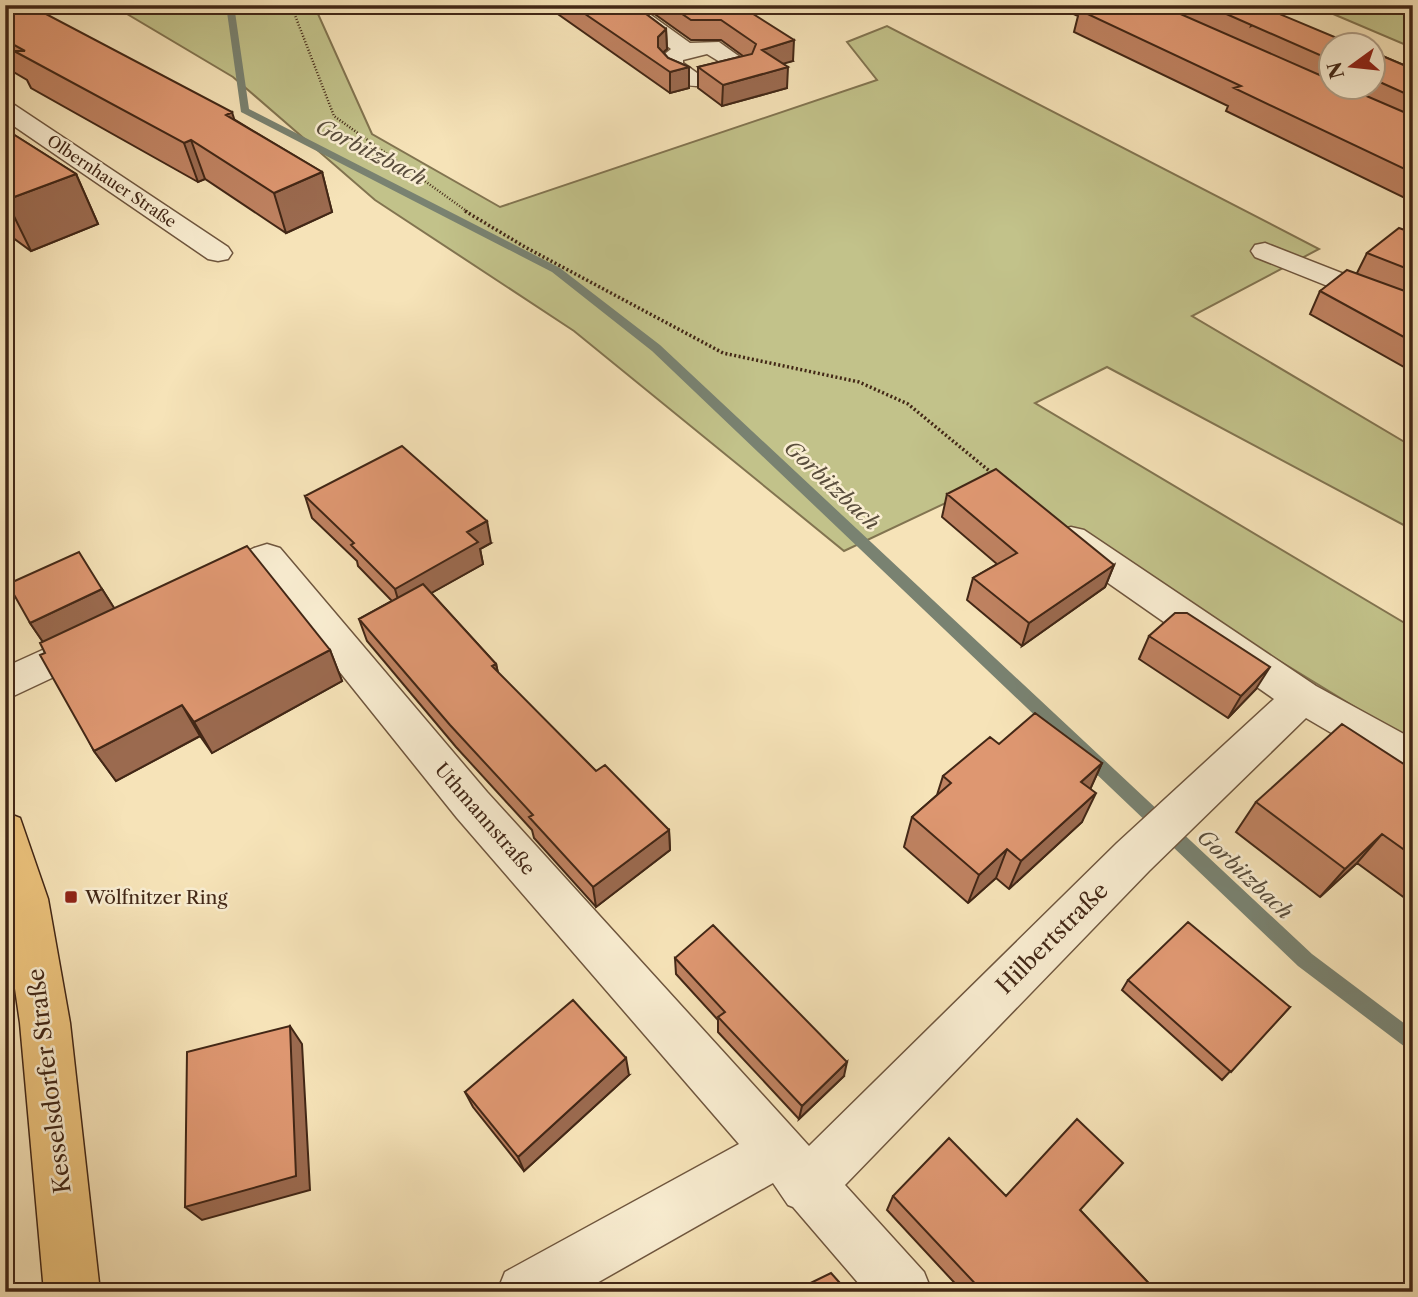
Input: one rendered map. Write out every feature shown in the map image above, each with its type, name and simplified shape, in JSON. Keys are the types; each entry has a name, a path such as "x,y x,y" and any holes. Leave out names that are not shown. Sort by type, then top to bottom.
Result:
{"main road":[{"name":"Kesselsdorfer Straße","path":"5,831 24,899 45,1023 72,1292"}],"street":[{"path":"623,5 686,50"},
{"name":"Olbernhauer Straße","path":"5,109 218,253"},
{"path":"1265,251 1413,311"},
{"path":"1010,488 1084,549 1302,696 1413,760"},
{"name":"Uthmannstraße","path":"180,600 267,557 472,806 904,1292"},
{"path":"5,685 117,630"},
{"name":"Hilbertstraße","path":"525,1292 793,1169 1133,857 1302,696"}],"path":[{"path":"291,5 334,116 462,209 525,247 723,353 859,382 908,404 1010,488"}],"green space":[{"path":"112,5 314,5 372,134 500,207 877,80 847,42 887,26 1319,249 1192,316 1413,447 1413,530 1107,367 1035,403 1413,628 1413,730 1404,737 988,483 844,551 574,331 375,200 233,77"},
{"path":"1312,5 1413,5 1413,48 1386,37 1386,32 1375,32"},
{"path":"5,1139 6,1144 13,1292 5,1292"}],"building":[{"path":"5,5 29,5 232,112 226,115 322,172 274,193 191,140 184,143 14,51 25,51 5,40"},
{"path":"572,5 634,5 666,29 658,37 658,47 668,58 689,67 670,72"},
{"path":"669,5 739,5 794,40 762,50 788,67 723,85 698,67 752,54 756,44 721,20 691,20"},
{"path":"1096,5 1160,5 1316,73 1316,102 1380,102 1413,116 1413,173 1234,88 1241,86 1079,10"},
{"path":"1206,5 1258,5 1323,32 1316,32 1316,53"},
{"path":"1386,58 1413,69 1413,97 1386,85"},
{"path":"5,129 76,174 6,200"},
{"path":"1399,228 1413,233 1413,271 1367,253"},
{"path":"1347,270 1413,294 1413,342 1320,291"},
{"path":"402,446 487,521 467,532 478,542 395,589 351,545 354,543 305,496"},
{"path":"996,469 1114,565 1029,623 973,578 1017,553 947,494"},
{"path":"247,546 330,650 194,722 182,705 94,751 40,655 45,653 40,643"},
{"path":"79,552 102,589 30,623 8,584"},
{"path":"423,584 496,664 492,666 596,771 605,765 669,830 593,887 529,817 533,815 450,725 359,619"},
{"path":"1175,613 1187,613 1270,667 1241,696 1149,636"},
{"path":"1035,713 1102,763 1081,782 1096,793 1021,861 1007,849 979,875 912,817 951,783 943,776 990,737 999,744"},
{"path":"1342,724 1413,770 1413,856 1382,834 1345,869 1256,802"},
{"path":"1188,922 1290,1007 1231,1072 1128,980"},
{"path":"713,925 847,1062 802,1106 718,1017 725,1012 675,958"},
{"path":"573,1000 626,1058 518,1157 465,1092"},
{"path":"290,1026 296,1176 185,1207 187,1052"},
{"path":"1077,1119 1123,1163 1080,1210 1157,1292 983,1292 893,1196 949,1138 1006,1196"},
{"path":"831,1273 848,1292 792,1292"}],"waterway":[{"name":"Gorbitzbach","path":"230,5 244,110 556,270 656,348 1305,960 1413,1043"}],"place":[{"name":"Wölfnitzer Ring","path":"71,897"}]}
